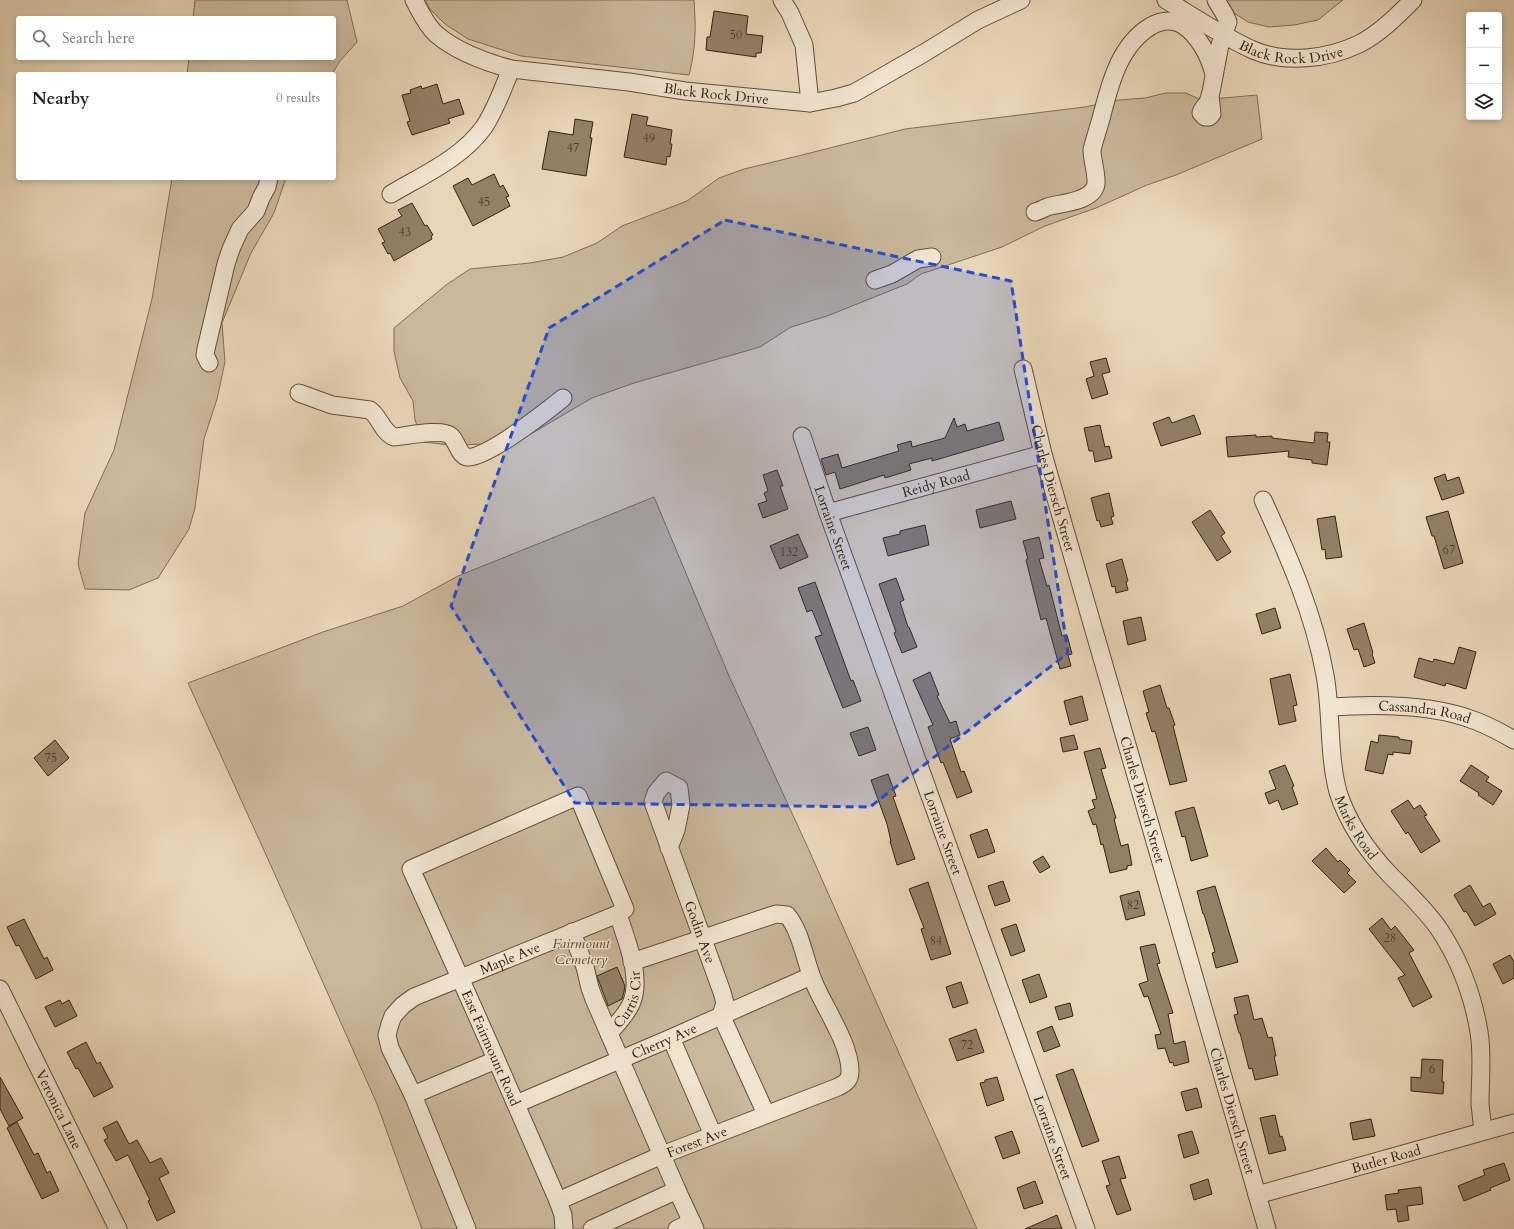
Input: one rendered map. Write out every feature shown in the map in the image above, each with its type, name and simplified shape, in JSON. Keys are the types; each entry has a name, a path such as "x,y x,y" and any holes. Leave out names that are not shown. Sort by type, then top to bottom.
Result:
{"street":[{"name":"Black Rock Drive","path":"414,0 424,18 436,33 472,56 494,65 511,69 629,82 685,91 810,103 854,93 978,20 1021,0"},
{"path":"782,0 790,13 804,45 810,103"},
{"name":"Black Rock Drive","path":"1166,0 1254,50 1284,58 1313,57 1359,44 1378,32 1412,0"},
{"path":"1210,95 1220,45 1228,20 1216,0"},
{"path":"1035,212 1047,207 1075,201 1091,193 1095,188 1096,182 1092,150 1111,82 1118,65 1130,45 1147,28 1161,22 1170,21 1184,26 1204,48 1211,62 1214,74"},
{"path":"391,194 454,156 472,142 484,126 495,107 511,69"},
{"path":"209,363 205,355 206,349 226,264 236,235 256,211 261,198 268,187 269,180"},
{"path":"875,280 892,274 918,259 932,257"},
{"name":"Charles Diersch Street","path":"1023,370 1043,454 1267,1229"},
{"path":"299,393 332,405 370,410 375,414 389,435 394,437 431,433 447,434 451,437 462,454 465,457 470,458 513,436 563,398"},
{"name":"Lorraine Street","path":"802,436 828,513 1086,1229"},
{"name":"Reidy Road","path":"828,513 1043,454"},
{"name":"Marks Road","path":"1263,500 1298,582 1317,637 1330,707 1332,760 1338,792 1352,824 1368,851 1422,906 1440,930 1456,959 1470,993 1479,1032 1481,1071 1480,1104 1483,1131"},
{"name":"Cassandra Road","path":"1330,707 1385,705 1448,713 1474,720 1514,740"},
{"name":"Curtis Cir","path":"411,869 578,796 621,912 632,962 635,985 632,1003 609,1034"},
{"name":"Godin Ave","path":"669,848 722,992 725,1003 721,1015"},
{"name":"East Fairmount Road","path":"411,869 558,1201 563,1215 564,1229"},
{"name":"Maple Ave","path":"467,1229 412,1095 390,1048 387,1035 390,1024 398,1009 414,997 621,912"},
{"path":"632,962 776,914 787,915 792,920 811,976"},
{"path":"572,932 585,967 590,988 677,1190 688,1227"},
{"name":"Cherry Ave","path":"516,1104 811,976"},
{"name":"Forest Ave","path":"558,1201 662,1155 846,1083 850,1072 848,1059 841,1039 811,976"},
{"name":"Veronica Lane","path":"1,992 118,1229"},
{"path":"721,1015 766,1114"},
{"path":"671,1038 713,1135"},
{"path":"412,1095 496,1060"},
{"name":"Butler Road","path":"1257,1195 1514,1123"},
{"path":"592,1229 677,1190"}],"highlighted area":[{"path":"725,220 1011,281 1068,653 870,807 575,803 451,606 549,328"}],"green space":[{"path":"195,0 347,0 357,42 340,61 333,72 187,72 189,60 336,60 336,16 193,16"},
{"path":"425,0 694,0 695,38 689,75 521,56 468,39 445,24 430,9"},
{"path":"1214,0 1343,0 1318,20 1294,25 1269,27 1248,22"},
{"path":"1166,93 1186,93 1201,100 1257,95 1262,139 1176,175 1147,185 1096,208 1045,226 1002,247 921,274 907,284 827,316 791,327 760,347 634,383 592,398 529,435 493,444 450,445 423,442 415,420 413,401 400,378 394,351 394,328 446,285 470,269 530,263 563,257 597,243 622,226 687,201 719,178 744,169 905,129 1085,107 1119,100 1145,98"},
{"path":"172,180 285,180 274,213 251,253 222,323 225,362 217,399 204,439 195,508 189,529 158,578 129,590 85,589 78,564 85,513 114,450 152,299"},
{"name":"Fairmount Cemetery","path":"654,497 729,676 808,848 977,1229 422,1229 377,1104 188,683 323,632 403,606 458,576"}],"building":[{"path":"714,11 748,16 746,34 763,36 761,53 756,53 756,57 706,50 707,37 710,37"},
{"path":"437,84 443,104 459,99 464,114 448,119 450,123 412,135 407,122 410,121 402,95 411,93 410,90 421,86 422,89"},
{"path":"632,114 648,117 646,125 672,130 670,157 667,156 666,165 624,157"},
{"path":"575,119 593,122 586,176 542,169 549,131 573,135"},
{"path":"494,174 500,187 503,185 509,196 506,197 510,206 473,226 453,186 468,178 472,185"},
{"path":"412,203 425,226 427,225 433,235 431,236 432,239 394,261 382,243 385,242 378,229 402,216 398,210"},
{"path":"1106,358 1110,372 1102,374 1108,394 1092,399 1086,379 1094,376 1090,362"},
{"path":"1194,415 1201,434 1161,446 1153,423 1169,417 1172,423"},
{"path":"954,418 957,427 965,424 967,431 999,422 1004,440 932,461 932,458 909,464 911,470 885,478 884,475 840,489 835,472 826,475 821,459 838,454 842,468 899,451 897,445 911,441 912,447 945,438"},
{"path":"1100,425 1105,447 1109,446 1112,458 1095,462 1093,451 1089,451 1084,428"},
{"path":"1315,432 1328,433 1327,442 1330,442 1327,465 1312,463 1312,460 1288,457 1289,451 1228,457 1226,437 1256,435 1256,437 1272,436 1272,438 1314,443"},
{"path":"777,470 783,486 780,486 788,509 763,518 758,504 767,501 764,493 768,491 763,475"},
{"path":"1445,474 1447,481 1459,477 1464,493 1442,500 1434,478"},
{"path":"1109,493 1114,516 1111,517 1113,524 1101,527 1099,520 1097,521 1091,498"},
{"path":"1011,501 1016,519 980,528 976,510"},
{"path":"1210,510 1225,533 1221,536 1231,552 1217,561 1192,522"},
{"path":"1448,511 1463,563 1444,569 1434,536 1432,536 1426,517"},
{"path":"1335,516 1342,557 1326,559 1325,549 1322,550 1317,519"},
{"path":"925,525 929,545 888,556 883,538 900,534 900,531"},
{"path":"798,534 808,557 780,569 770,546"},
{"path":"1039,537 1044,558 1039,559 1047,586 1049,585 1062,636 1067,635 1072,654 1068,655 1071,666 1060,669 1046,618 1041,620 1026,560 1028,559 1023,541"},
{"path":"1122,559 1128,581 1126,582 1128,590 1116,593 1115,586 1112,587 1106,564"},
{"path":"896,578 904,600 900,602 908,627 917,647 902,653 894,633 896,632 879,584"},
{"path":"815,582 851,681 853,680 861,701 843,708 815,637 822,635 812,610 807,612 798,588"},
{"path":"1275,608 1281,628 1262,634 1256,614"},
{"path":"1141,617 1146,640 1128,645 1123,621"},
{"path":"1364,623 1375,663 1364,667 1358,649 1354,650 1347,629"},
{"path":"1459,647 1476,652 1466,689 1446,683 1445,686 1414,677 1419,658 1433,662 1434,659 1454,664"},
{"path":"930,672 939,695 937,696 950,723 956,721 960,735 950,739 961,772 964,771 972,792 957,798 943,762 941,763 928,727 933,725 913,680"},
{"path":"1290,674 1297,705 1293,706 1296,721 1279,725 1270,679"},
{"path":"1160,685 1167,708 1169,708 1175,725 1173,726 1187,781 1170,785 1155,731 1152,732 1146,713 1149,712 1143,691"},
{"path":"1082,696 1088,720 1070,725 1064,701"},
{"path":"868,727 876,750 859,756 850,733"},
{"path":"1074,735 1078,749 1063,752 1060,738"},
{"path":"1379,735 1399,737 1399,739 1412,741 1410,754 1393,752 1393,755 1388,754 1383,774 1365,770 1371,741 1378,743"},
{"path":"55,740 69,758 48,776 34,758"},
{"path":"1100,748 1106,768 1101,769 1116,818 1114,819 1121,846 1128,844 1132,865 1127,866 1127,869 1110,873 1103,844 1101,845 1096,824 1093,825 1088,811 1095,808 1092,800 1097,799 1084,752"},
{"path":"1285,765 1294,786 1292,787 1298,804 1282,810 1278,800 1269,804 1265,793 1276,789 1269,771"},
{"path":"1471,765 1489,777 1486,781 1502,791 1493,805 1478,795 1479,793 1460,781"},
{"path":"888,774 896,796 893,797 915,859 897,865 887,824 871,780"},
{"path":"1408,800 1414,809 1420,805 1427,815 1424,816 1440,841 1421,853 1408,832 1406,834 1391,811"},
{"path":"1194,807 1208,856 1191,861 1185,836 1182,837 1175,812"},
{"path":"987,829 995,852 978,858 970,835"},
{"path":"1326,848 1338,862 1340,860 1350,870 1347,873 1356,882 1344,893 1312,861"},
{"path":"1043,856 1050,867 1040,873 1033,862"},
{"path":"1003,881 1010,901 995,906 988,886"},
{"path":"928,882 951,954 931,960 921,929 924,928 909,889"},
{"path":"1470,885 1483,907 1490,903 1496,914 1475,926 1466,911 1464,912 1454,895"},
{"path":"1215,886 1238,962 1216,968 1212,953 1215,952 1197,891"},
{"path":"1139,891 1145,915 1126,920 1120,896"},
{"path":"1382,918 1391,930 1395,926 1414,950 1409,953 1432,997 1413,1007 1398,978 1405,975 1369,929"},
{"path":"24,919 44,959 47,957 53,970 36,979 19,945 16,946 7,927"},
{"path":"1016,924 1025,951 1011,956 1001,929"},
{"path":"1155,944 1160,963 1157,964 1173,1013 1168,1014 1174,1044 1185,1041 1189,1062 1174,1066 1173,1062 1170,1063 1165,1048 1158,1049 1155,1035 1161,1034 1148,996 1144,997 1139,984 1148,981 1140,947"},
{"path":"1510,955 1514,962 1514,978 1503,984 1493,964"},
{"path":"617,967 625,986 624,992 622,999 608,1006 597,976"},
{"path":"1039,974 1047,997 1030,1003 1022,980"},
{"path":"961,982 968,1003 953,1008 946,987"},
{"path":"1248,995 1254,1020 1262,1018 1268,1038 1272,1037 1278,1075 1255,1080 1252,1068 1249,1069 1234,1015 1238,1014 1234,998"},
{"path":"60,1000 62,1004 69,1000 77,1016 55,1027 45,1007"},
{"path":"1070,1003 1073,1016 1059,1020 1055,1007"},
{"path":"1052,1026 1060,1046 1044,1052 1037,1032"},
{"path":"976,1029 984,1052 957,1061 949,1039"},
{"path":"86,1042 97,1064 100,1062 113,1087 94,1097 78,1068 76,1069 67,1052"},
{"path":"1422,1059 1443,1060 1443,1094 1411,1091 1411,1077 1421,1078"},
{"path":"1073,1069 1099,1141 1082,1147 1056,1075"},
{"path":"0,1077 23,1118 9,1126 0,1109"},
{"path":"997,1077 1004,1100 987,1106 980,1083"},
{"path":"1197,1088 1202,1107 1186,1111 1181,1092"},
{"path":"1275,1115 1280,1137 1282,1136 1286,1150 1269,1154 1260,1118"},
{"path":"1371,1119 1375,1136 1353,1140 1350,1123"},
{"path":"117,1121 129,1144 137,1140 150,1163 161,1158 169,1173 159,1178 175,1212 157,1221 148,1201 150,1200 128,1155 116,1161 104,1140 108,1138 103,1128"},
{"path":"17,1122 34,1155 38,1153 47,1173 50,1171 59,1191 42,1199 7,1128"},
{"path":"1012,1131 1020,1153 1003,1159 995,1137"},
{"path":"1192,1131 1199,1153 1184,1158 1178,1135"},
{"path":"1119,1156 1126,1178 1120,1179 1131,1210 1117,1215 1106,1186 1110,1185 1102,1161"},
{"path":"1504,1163 1510,1180 1490,1188 1491,1190 1464,1201 1458,1186 1485,1175 1483,1170"},
{"path":"1208,1179 1212,1194 1194,1200 1190,1185"},
{"path":"1035,1181 1043,1203 1024,1209 1017,1188"},
{"path":"1421,1187 1423,1204 1407,1206 1409,1220 1398,1222 1396,1209 1387,1210 1385,1195 1399,1193 1398,1190"},
{"path":"1057,1215 1062,1229 1025,1229"}]}
